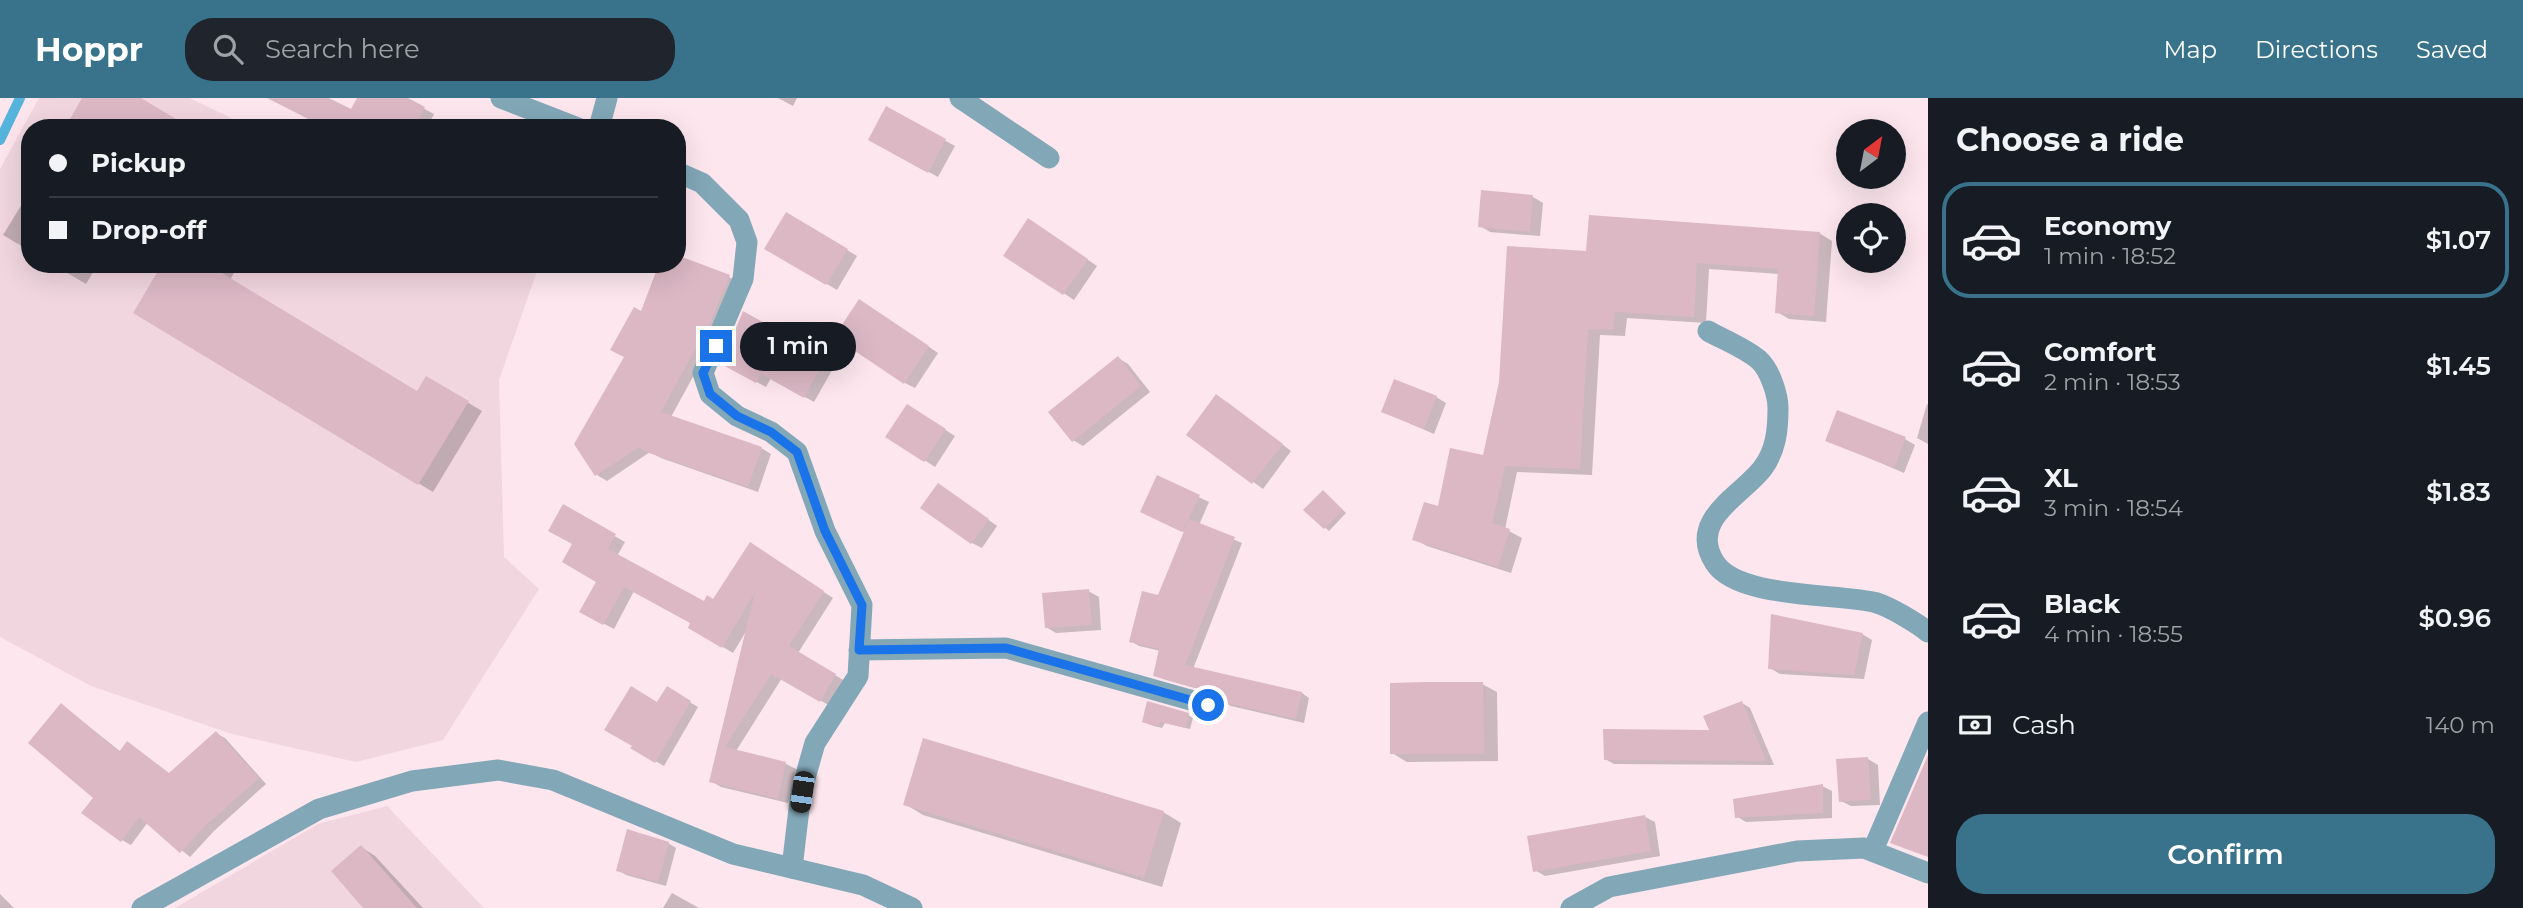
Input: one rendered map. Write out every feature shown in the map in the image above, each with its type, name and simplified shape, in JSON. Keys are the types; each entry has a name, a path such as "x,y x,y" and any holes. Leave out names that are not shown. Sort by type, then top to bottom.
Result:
{"street":[{"path":"501,98 555,119"},
{"path":"601,119 607,98"},
{"path":"960,98 1049,158"},
{"path":"686,176 702,183 739,220 747,242 743,279 703,373 710,394 737,416 771,432 797,452 825,531 862,605 858,676 815,743 802,792 792,868"},
{"path":"1708,331 1761,361 1778,394 1778,425 1773,452 1761,470 1716,513 1708,530 1709,551 1716,566 1737,580 1788,594 1878,604 1928,632"},
{"path":"859,650 1006,648 1208,705"},
{"path":"1872,850 1928,722"},
{"path":"142,908 319,809 412,781 498,770 553,780 733,854 863,885 912,908"},
{"path":"1571,908 1609,887 1797,851 1864,848 1928,873"}],"shaded area":[{"path":"39,98 190,98 233,119 27,119"},
{"path":"21,131 21,273 536,273 499,380 504,557 539,589 443,740 356,762 232,734 91,686 0,637 0,169"},
{"path":"387,806 484,908 175,908 318,824"}],"building":[{"path":"82,98 141,98 176,119 70,119"},
{"path":"267,98 329,98 351,109 357,98 408,98 425,107 419,119 308,119"},
{"path":"886,106 946,139 928,173 868,140"},
{"path":"1481,190 1533,195 1530,232 1478,227"},
{"path":"786,212 848,249 826,285 764,249"},
{"path":"1589,215 1820,232 1814,316 1775,313 1778,269 1697,263 1694,317 1615,312 1613,330 1588,329 1580,469 1505,466 1492,523 1510,529 1498,567 1412,540 1424,502 1438,506 1450,448 1483,455 1499,382 1507,246 1586,251"},
{"path":"1028,218 1088,259 1063,295 1003,256"},
{"path":"686,258 730,275 698,351 695,349 661,412 762,447 748,487 649,453 639,447 595,476 574,444 624,357 610,350 634,307 641,311 656,273 686,273"},
{"path":"157,273 222,273 417,391 426,376 469,401 418,485 133,313"},
{"path":"859,299 929,346 904,384 834,337"},
{"path":"743,311 826,357 804,398 761,374 756,383 721,364"},
{"path":"1118,356 1141,386 1072,442 1048,412"},
{"path":"1394,379 1437,396 1424,429 1381,412"},
{"path":"1216,394 1283,444 1252,484 1186,435"},
{"path":"907,404 946,429 924,462 885,437"},
{"path":"1837,410 1906,437 1894,468 1825,441"},
{"path":"1157,475 1200,495 1182,532 1140,512"},
{"path":"938,483 989,519 971,544 920,508"},
{"path":"1323,490 1343,510 1324,529 1303,510"},
{"path":"563,504 616,534 608,549 704,601 707,595 713,599 750,542 824,591 789,646 836,674 820,702 771,674 725,747 786,762 778,799 709,782 755,592 722,648 688,628 690,623 624,587 603,625 579,612 596,582 562,562 572,544 548,531"},
{"path":"1189,519 1235,537 1185,665 1302,692 1296,719 1221,702 1212,692 1153,676 1159,649 1129,642 1142,591 1158,595"},
{"path":"1089,589 1092,625 1045,628 1042,593"},
{"path":"1771,614 1863,633 1854,675 1768,669"},
{"path":"1483,682 1484,754 1390,754 1390,683"},
{"path":"631,686 657,702 667,686 691,701 655,763 604,730"},
{"path":"1147,701 1189,713 1186,728 1160,722 1157,727 1142,722"},
{"path":"1742,701 1766,761 1604,760 1603,729 1709,730 1703,716"},
{"path":"61,703 119,752 127,741 169,773 216,731 259,778 205,826 180,853 139,817 121,842 81,813 93,798 28,743"},
{"path":"923,738 1164,811 1144,878 903,805"},
{"path":"1928,755 1928,857 1890,843"},
{"path":"1868,757 1871,800 1839,802 1836,759"},
{"path":"1823,784 1823,813 1735,818 1733,799"},
{"path":"1645,815 1651,851 1533,872 1527,836"},
{"path":"627,829 669,842 658,882 616,871"},
{"path":"361,845 417,908 363,908 331,871"}],"waterway":[{"path":"0,140 20,98"}],"route":[{"path":"716,346 703,373 710,394 737,416 771,432 797,452 825,531 862,605 859,650 1006,648 1208,705"}]}
